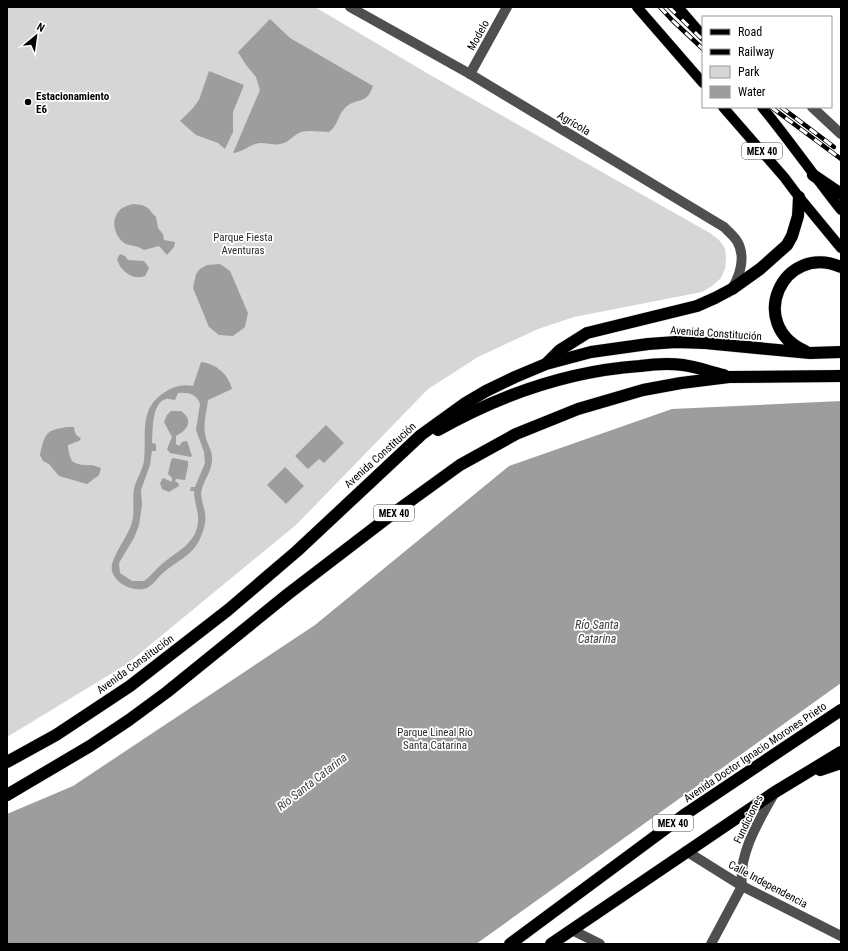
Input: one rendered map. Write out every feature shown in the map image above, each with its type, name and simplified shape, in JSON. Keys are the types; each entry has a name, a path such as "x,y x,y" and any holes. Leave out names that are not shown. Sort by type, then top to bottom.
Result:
{"highway":[{"path":"813,175 841,194"},
{"path":"546,364 560,350 587,333 697,306 732,289 760,269 787,245 792,236 798,216 799,197"},
{"path":"810,353 792,343 780,329 775,312 777,294 785,278 799,267 816,262 826,262 841,267"},
{"name":"Avenida Constitución","path":"7,762 56,736 130,686 216,619 297,551 401,453 431,427 486,391 546,364 591,352 648,344 676,342 705,343 810,353 841,352"},
{"path":"401,453 447,425 489,404 553,381 585,373 618,367 682,364 728,377"},
{"name":"MEX 40","path":"7,795 90,746 129,720 167,692 288,594 395,512 460,465 488,449 547,421 610,398 658,387 728,377 841,376"},
{"name":"Avenida Doctor Ignacio Morones Prieto","path":"510,944 684,814 841,710"},
{"name":"MEX 40","path":"551,944 775,792 841,752"},
{"path":"803,776 841,764"}],"main road":[{"path":"637,7 702,82"},
{"path":"678,7 702,35"},
{"name":"MEX 40","path":"724,108 784,178 841,248"},
{"name":"MEX 40","path":"763,108 791,142 813,175 841,210"}],"street":[{"name":"Agrícola","path":"350,7 470,74 724,227 737,241 742,259 737,280 732,289"},
{"name":"Modelo","path":"470,74 507,7"},
{"path":"813,108 841,134"},
{"name":"Fundiciones","path":"711,944 742,886 741,876 745,852 763,813 775,792"},
{"name":"Calle Independencia","path":"686,852 742,886 841,936"},
{"path":"572,930 600,944"}],"green space":[{"name":"Parque Fiesta Aventuras","path":"7,7 315,7 432,76 710,233 719,240 725,248 725,269 721,278 702,292 574,317 538,329 478,357 428,389 297,524 127,664 7,737"}],"water":[{"path":"270,19 290,38 373,86 368,96 362,100 352,103 344,109 329,132 301,132 283,143 258,143 239,152 233,153 260,90 256,77 238,52"},
{"path":"209,71 244,85 233,112 233,132 225,149 218,143 196,135 180,121 199,100"},
{"path":"133,204 142,205 148,208 156,217 158,228 163,234 164,240 175,242 174,247 167,255 159,246 144,250 126,244 119,238 114,224 116,215 122,208"},
{"path":"120,254 125,256 128,260 144,261 149,268 145,276 136,277 124,271 117,259"},
{"path":"220,264 230,271 248,313 245,327 233,336 219,335 209,327 193,288 196,274 200,269 207,265"},
{"path":"201,362 217,367 225,374 232,389 208,400 205,429 212,461 201,493 205,510 204,529 200,539 192,550 164,572 152,585 142,589 131,588 117,580 112,571 112,566 113,560 132,522 134,489 144,460 147,414 156,399 168,390 182,385 193,386","holes":["178,393 192,394 197,398 200,404 196,430 204,452 205,463 195,487 191,487 190,491 194,491 198,518 196,530 190,542 162,564 147,579 144,581 132,581 120,573 119,563 134,538 139,525 142,505 141,490 150,465 152,451 156,451 156,444 152,443 155,412 161,402 167,399 175,400"]},
{"name":"Río Santa Catarina","path":"841,401 841,683 476,944 7,944 7,814 73,786 315,625 509,466 672,409"},
{"path":"171,411 181,411 187,418 188,425 184,431 176,436 176,444 179,446 182,442 187,441 192,456 191,457 170,453 167,449 172,437 164,422 167,415"},
{"path":"326,425 344,443 324,463 319,459 308,469 295,456"},
{"path":"74,427 76,434 81,438 79,441 68,445 72,461 79,464 92,465 101,468 99,475 87,484 59,476 49,464 43,461 40,455 44,440 48,433 56,429"},
{"path":"173,458 188,461 188,466 185,480 176,479 175,481 179,486 169,492 162,489 160,483 163,478 172,482 172,478 168,474 171,460"},
{"path":"285,467 304,486 286,504 267,485"}],"railway":[{"path":"660,7 702,48"},
{"path":"669,7 702,39"},
{"path":"772,108 841,159"},
{"path":"782,108 834,147"}],"place":[{"name":"Estacionamiento E6","path":"28,102"}],"park label":[{"name":"Parque Lineal Río Santa Catarina","path":"435,738"}]}
